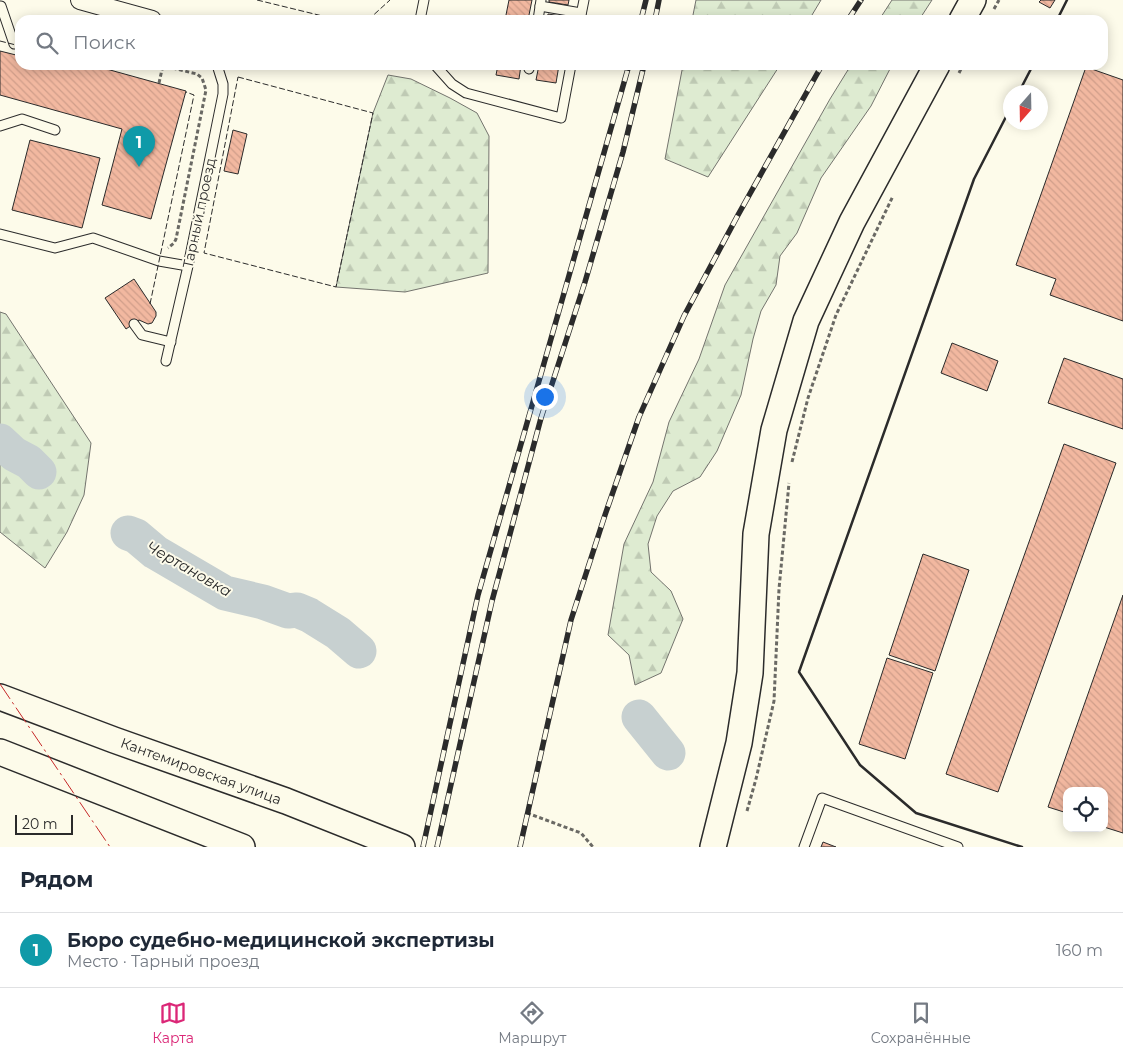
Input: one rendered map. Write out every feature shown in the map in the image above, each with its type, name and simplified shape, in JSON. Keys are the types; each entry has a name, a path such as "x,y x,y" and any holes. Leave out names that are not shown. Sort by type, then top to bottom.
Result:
{"main road":[{"path":"965,15 973,0"},
{"path":"713,847 739,743 750,673 756,534 777,421 806,322 852,222 947,70"},
{"name":"Кантемировская улица","path":"0,697 286,801 402,847"},
{"path":"2,753 242,847"},
{"path":"704,847 718,823"}],"street":[{"path":"80,0 134,15"}],"lane":[{"path":"421,15 424,0"},
{"path":"580,15 584,0"},
{"path":"541,3 574,15"},
{"path":"1,5 14,44"},
{"name":"Тарный проезд","path":"166,361 188,266 223,94 223,84 219,70"},
{"path":"439,70 452,84 466,93 561,118 570,70"},
{"path":"223,94 234,97"},
{"path":"0,126 22,120 55,130"},
{"path":"0,234 55,248 92,238 159,261 188,266"},
{"path":"134,324 142,334 171,342"},
{"path":"804,847 822,798 958,847"}],"path":[{"path":"159,83 161,70"},
{"path":"162,248 170,248 176,238 206,90 202,78 197,74 181,70"},
{"path":"792,464 808,398 836,315 897,188"},
{"path":"746,813 774,701 780,589 790,474"},
{"path":"527,813 581,833 593,847"}],"green space":[{"path":"696,0 821,0 812,15 693,15"},
{"path":"892,0 932,0 922,15 882,15"},
{"path":"682,70 777,70 708,177 665,159"},
{"path":"848,70 889,70 871,106 821,178 797,233 780,256 776,285 761,311 741,395 717,451 700,477 673,491 657,516 648,544 651,572 671,591 683,619 661,673 635,685 629,655 608,635 624,544 653,482 669,422 699,359 725,285"},
{"path":"388,75 411,79 477,113 489,136 488,273 405,292 336,287 373,113"},
{"path":"0,312 6,314 91,443 84,495 67,532 45,568 0,532"}],"building":[{"path":"509,0 532,0 529,15 506,15"},
{"path":"549,0 569,0 568,5 549,2"},
{"path":"1041,0 1055,0 1050,8 1039,2"},
{"path":"0,51 15,55 15,70 110,70 186,91 151,219 102,205 122,129 0,95"},
{"path":"497,70 520,70 519,79 496,75"},
{"path":"538,70 558,70 556,83 536,80"},
{"path":"1085,70 1095,70 1123,80 1123,321 1050,295 1056,279 1016,265"},
{"path":"233,130 247,134 238,174 224,171"},
{"path":"30,140 100,158 82,228 12,210"},
{"path":"134,279 156,312 156,316 152,323 148,324 139,320 126,329 105,298"},
{"path":"952,343 998,361 987,391 941,373"},
{"path":"1064,358 1123,379 1123,429 1048,403"},
{"path":"1064,444 1116,463 998,792 946,774"},
{"path":"923,554 969,570 935,671 889,655"},
{"path":"1123,595 1123,833 1108,828 1108,787 1063,787 1063,812 1048,807"},
{"path":"887,658 933,673 905,759 859,744"},
{"path":"823,842 836,847 821,847"}],"waterway":[{"name":"Чертановка","path":"0,441 14,454 29,462 39,472"},
{"name":"Чертановка","path":"128,533 136,536 155,552 225,593 263,602 288,611 297,610 309,615 338,633 359,651"},
{"name":"Чертановка","path":"639,717 668,753"}],"railway":[{"path":"642,15 646,0"},
{"path":"656,15 659,0"},
{"path":"851,15 861,0"},
{"path":"423,847 478,595 628,70"},
{"path":"437,847 492,601 541,418 585,282 623,152 643,70"},
{"path":"520,847 571,620 639,417 684,316 819,70"}],"fence":[{"path":"257,0 318,15"},
{"path":"374,15 390,0"},
{"path":"0,41 15,45"},
{"path":"238,77 373,113 336,287 204,253 238,77"},
{"path":"150,304 194,95 186,92"}],"wall":[{"path":"1060,15 1067,0"},
{"path":"1023,85 1030,70"},
{"path":"1003,123 974,179 799,672 860,765 916,813 1022,847"}],"power":[{"path":"0,684 110,847"}],"place":[{"name":"Бюро судебно-медицинской экспертизы","path":"139,167"}]}
